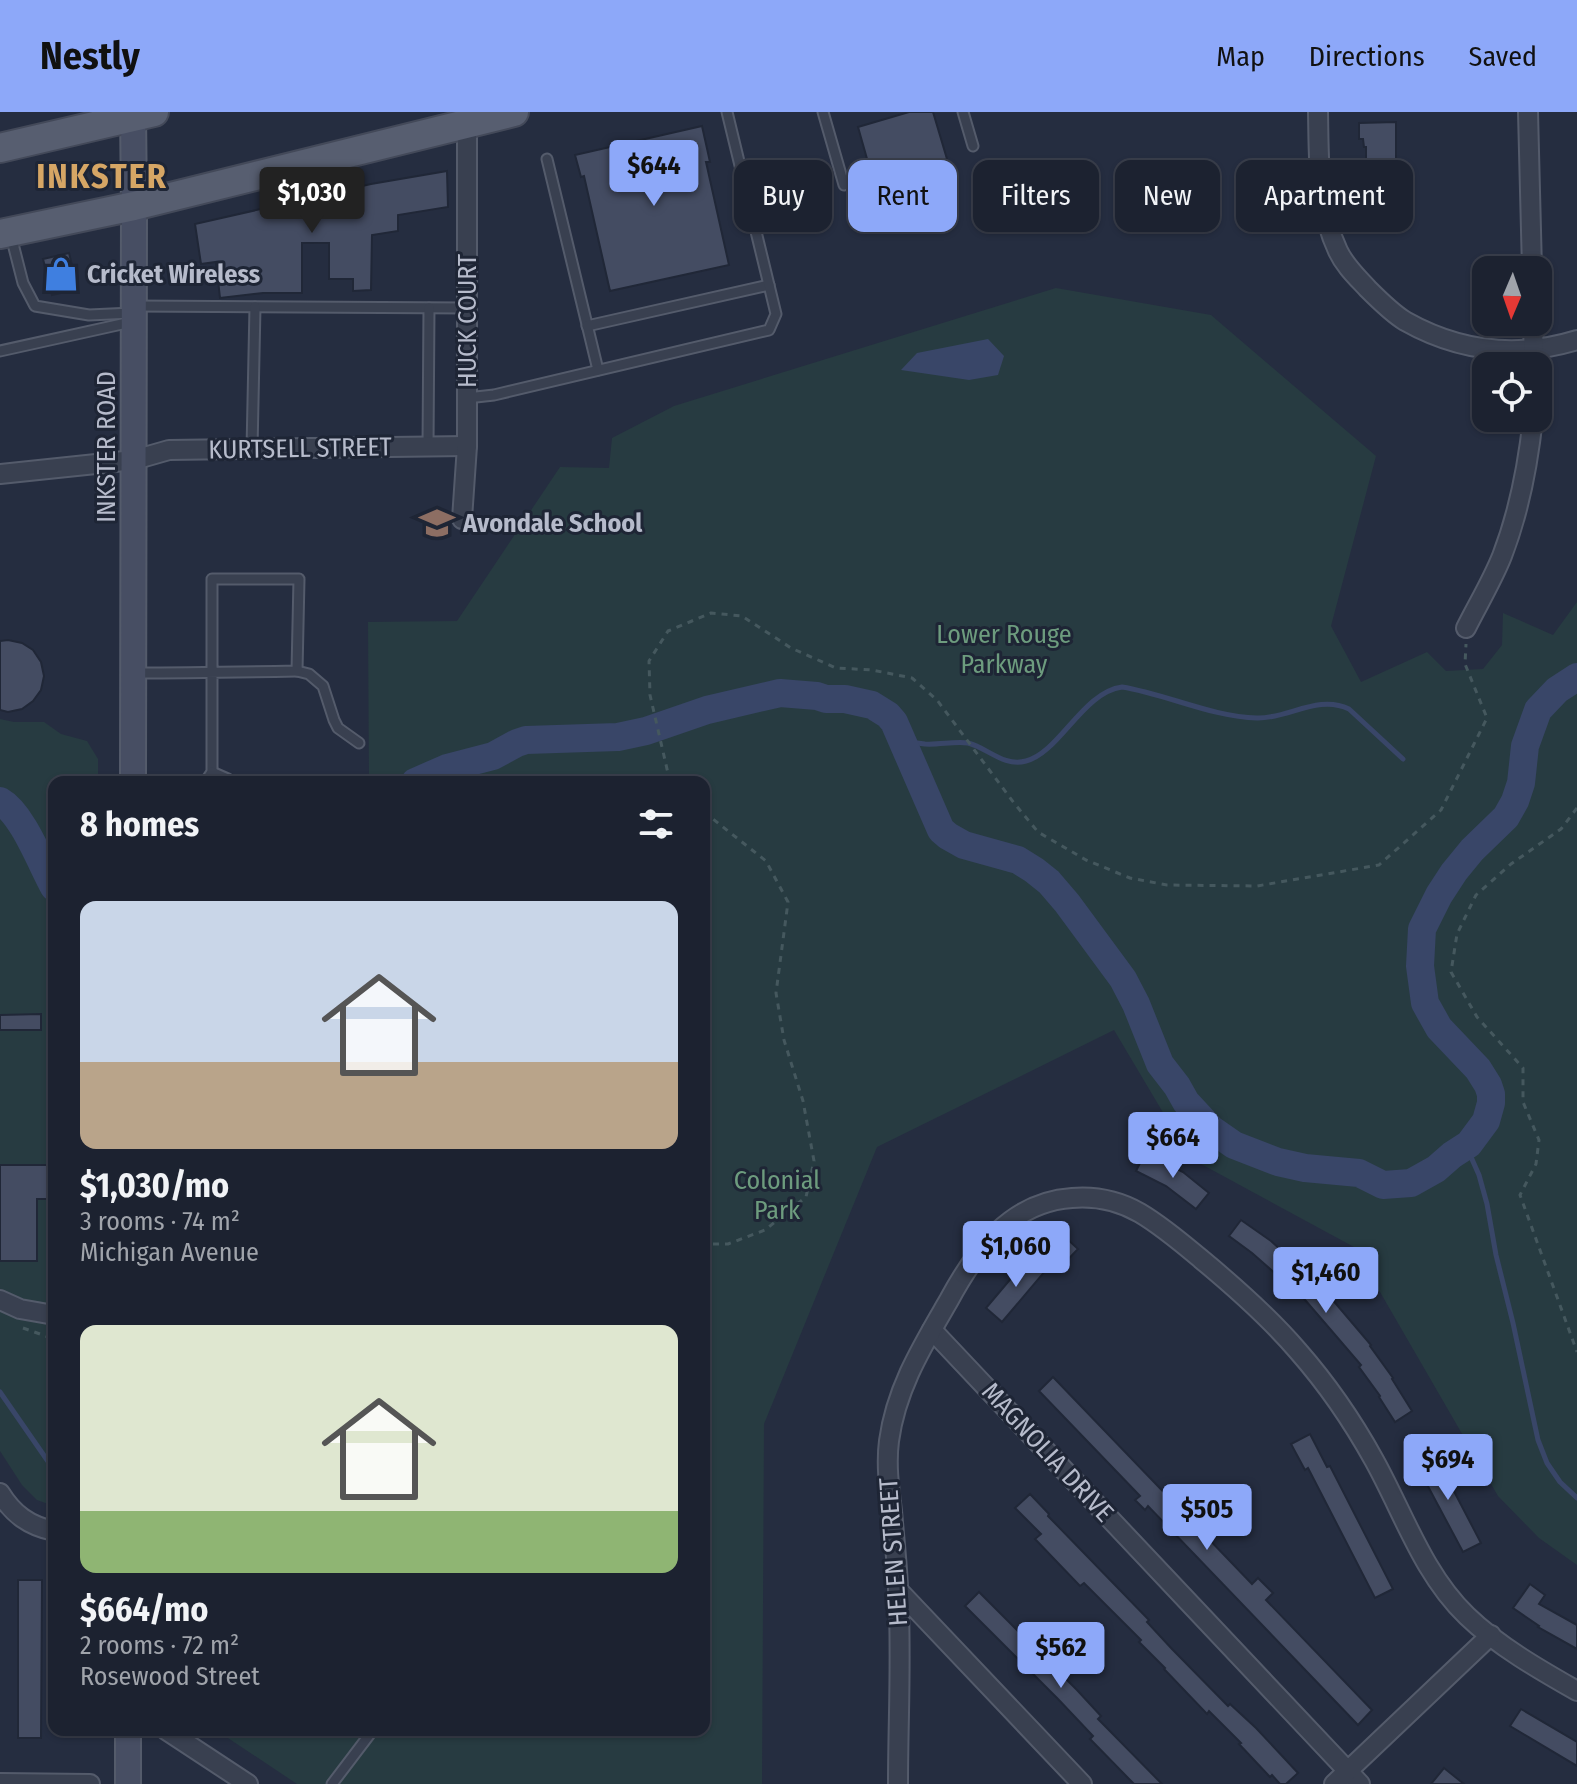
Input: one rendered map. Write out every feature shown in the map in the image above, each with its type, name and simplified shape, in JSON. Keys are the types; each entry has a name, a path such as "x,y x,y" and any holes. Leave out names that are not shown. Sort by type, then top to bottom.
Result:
{"main road":[{"path":"5,233 134,206 514,112"},
{"path":"0,145 140,114"},
{"name":"INKSTER ROAD","path":"133,776 134,206 140,114"},
{"path":"128,1736 128,1784"}],"street":[{"path":"1318,112 1322,199 1338,251 1351,271 1403,320 1439,337 1508,352"},
{"path":"1528,112 1532,256"},
{"name":"HUCK COURT","path":"462,519 467,446 467,123"},
{"path":"1544,352 1577,340"},
{"path":"1466,628 1501,559 1510,532 1525,476 1531,432"},
{"name":"KURTSELL STREET","path":"0,474 134,460 169,450 467,446"},
{"name":"HELEN STREET","path":"898,1784 898,1590 888,1476 894,1414 913,1364 975,1255 1000,1228 1023,1212 1052,1201 1082,1197 1113,1202 1141,1214 1228,1281 1277,1326 1330,1391 1369,1450 1437,1580 1468,1617 1531,1664 1577,1691"},
{"path":"0,1300 20,1309 48,1314"},
{"name":"MAGNOLIA DRIVE","path":"932,1330 1348,1780"},
{"path":"0,1493 17,1515 48,1529"},
{"path":"898,1590 1082,1784"},
{"path":"1348,1780 1491,1635"},
{"path":"175,1736 248,1784"},
{"path":"0,1783 90,1784"}],"lane":[{"path":"467,398 494,395 769,330 776,314 727,112"},
{"path":"823,112 844,185"},
{"path":"963,112 973,146"},
{"path":"547,159 598,370"},
{"path":"5,233 35,306 89,315 255,307 467,308"},
{"path":"587,326 769,285"},
{"path":"252,449 255,307"},
{"path":"428,446 429,308"},
{"path":"0,351 134,313"},
{"path":"209,776 212,772 212,579 299,579 297,671"},
{"path":"133,673 297,671 309,674 323,686 338,728 359,743"},
{"path":"212,772 221,776"},
{"path":"332,1784 368,1736"}],"path":[{"path":"669,776 650,695 649,661 668,631 711,613 742,616 791,648 836,668 872,670 912,678 937,700 1038,832 1086,860 1130,878 1167,885 1257,886 1379,865 1441,810 1487,718 1465,664 1466,628"},
{"path":"1577,808 1561,829 1511,864 1476,895 1457,934 1451,972 1477,1017 1523,1068 1523,1102 1539,1140 1536,1164 1520,1195 1577,1352"},
{"path":"710,817 766,861 788,902 776,993 784,1040 803,1101 814,1161 806,1197 765,1230 728,1244 710,1244"},
{"path":"14,1325 48,1337"}],"green space":[{"name":"Lower Rouge Parkway","path":"1056,288 1211,315 1376,456 1331,626 1361,682 1427,652 1446,671 1483,669 1502,645 1503,613 1553,635 1577,602 1577,1565 1539,1538 1498,1496 1354,1247 1190,1158 1114,1030 877,1147 764,1424 762,1784 297,1784 225,1736 710,1736 710,776 369,776 368,622 457,621 560,467 609,468 612,438 674,406"},
{"path":"0,719 44,722 61,734 87,741 98,759 98,776 48,776 48,1504 37,1500 22,1485 0,1451"}],"water":[{"path":"988,339 1004,356 998,375 969,380 901,370 917,353"}],"building":[{"path":"909,112 933,112 947,159 867,160 858,127"},
{"path":"1396,122 1396,160 1366,160 1366,147 1363,139 1359,139 1359,123"},
{"path":"702,126 710,162 706,162 729,265 610,291 584,176 581,177 575,155"},
{"path":"447,171 448,207 398,215 398,231 372,235 371,290 353,291 353,279 329,279 329,243 302,243 302,293 220,298 216,262 201,264 195,224 371,184"},
{"name":"Cricket Wireless","path":"69,253 78,289 52,295 43,259"},
{"path":"0,641 22,643 33,650 41,662 44,676 41,690 33,701 22,709 8,712 0,710"},
{"path":"41,1014 41,1030 0,1030 0,1015"},
{"path":"1145,1153 1183,1172 1209,1193 1196,1209 1166,1186 1136,1171"},
{"path":"0,1165 48,1165 48,1199 37,1199 37,1261 0,1261"},
{"path":"1241,1220 1271,1241 1320,1285 1371,1345 1412,1411 1395,1422 1359,1367 1361,1365 1306,1301 1280,1274 1278,1276 1229,1236"},
{"path":"1063,1235 1078,1249 1058,1270 1043,1256"},
{"path":"1030,1256 1046,1270 1002,1322 986,1308"},
{"path":"1053,1377 1252,1584 1258,1578 1273,1593 1266,1600 1372,1710 1358,1725 1148,1506 1145,1510 1135,1500 1140,1496 1039,1391"},
{"path":"1310,1434 1327,1467 1330,1466 1393,1589 1375,1598 1308,1468 1305,1470 1291,1444"},
{"path":"1434,1453 1481,1543 1463,1552 1415,1462"},
{"path":"1030,1494 1149,1620 1147,1622 1172,1649 1228,1706 1230,1704 1256,1728 1298,1773 1286,1784 1280,1784 1272,1775 1270,1777 1241,1743 1209,1711 1207,1714 1164,1669 1139,1642 1141,1640 1084,1583 1080,1586 1035,1539 1041,1534 1015,1508"},
{"path":"18,1580 42,1580 41,1738 18,1738"},
{"path":"1530,1584 1545,1595 1539,1604 1577,1625 1577,1649 1538,1627 1513,1608"},
{"path":"979,1592 1077,1690 1101,1716 1098,1719 1162,1784 1134,1784 1090,1739 1093,1736 965,1606"},
{"path":"1521,1709 1577,1742 1577,1766 1510,1726"},
{"path":"1444,1768 1464,1784 1431,1784"}],"waterway":[{"path":"429,776 493,756 526,740 618,737 707,710 780,693 845,699 872,705 894,722 941,830 964,845 1018,860 1049,882 1067,903 1123,979 1160,1064 1186,1102 1211,1129 1234,1145 1278,1162 1359,1173 1383,1185 1411,1183 1469,1144 1486,1121 1491,1103 1488,1085 1478,1069 1439,1028 1425,1003 1420,966 1422,929 1454,872 1506,817 1515,801 1521,783 1525,746 1538,710 1557,690 1577,677"},
{"path":"901,741 968,743 1003,759 1026,761 1049,747 1095,700 1108,691 1122,687 1240,717 1269,717 1314,706 1337,705 1349,709 1403,759"},
{"path":"0,801 24,828 48,875"},
{"path":"1461,1149 1471,1157 1487,1204 1538,1440 1547,1463 1560,1482 1577,1498"},
{"path":"0,1392 48,1461"}],"place":[{"name":"Cricket Wireless","path":"61,274"},
{"name":"Avondale School","path":"437,523"}],"district":[{"name":"INKSTER","path":"102,176"}],"park label":[{"name":"Colonial Park","path":"777,1195"}]}
